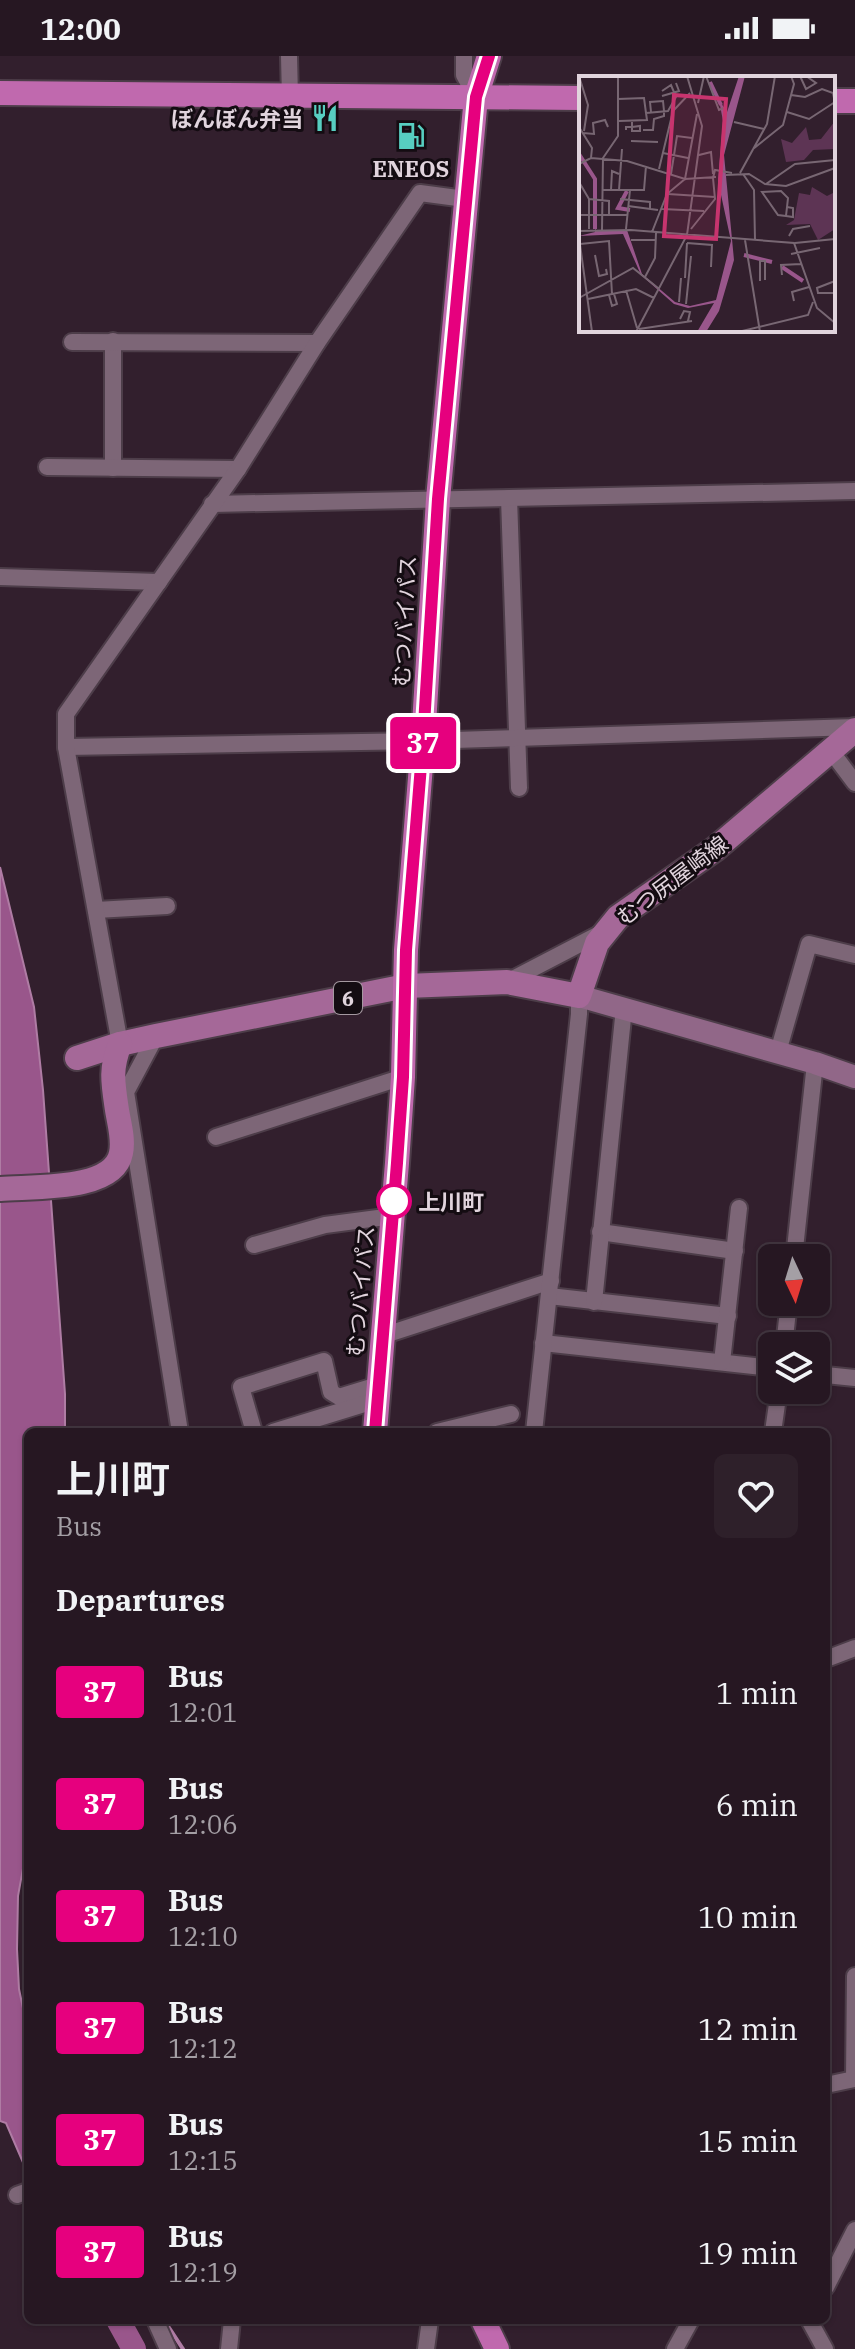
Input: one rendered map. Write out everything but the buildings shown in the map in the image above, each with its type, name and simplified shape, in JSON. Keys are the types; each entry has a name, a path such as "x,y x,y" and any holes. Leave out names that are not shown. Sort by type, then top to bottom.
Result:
{"highway":[{"name":"むつバイパス","path":"375,1428 403,1077 406,950 438,499 476,97 489,56"},
{"path":"0,93 579,98"},
{"path":"485,2324 497,2349"}],"main road":[{"name":"むつ尻屋崎線","path":"579,996 590,959 604,932 618,917 715,849 855,728"},
{"name":"6","path":"77,1058 156,1036 406,986 507,982 579,996"},
{"path":"0,1189 82,1183 101,1178 112,1171 121,1155 111,1072 120,1044"}],"street":[{"path":"289,56 290,97"},
{"path":"464,56 464,75 476,97"},
{"path":"120,1044 66,747 66,714 238,469 317,343 420,193 465,199"},
{"path":"113,341 113,468"},
{"path":"72,342 317,343"},
{"path":"47,467 238,469"},
{"path":"212,504 855,491"},
{"path":"509,498 519,788"},
{"path":"0,577 159,582"},
{"path":"66,747 423,741 855,728"},
{"path":"831,751 855,783"},
{"path":"96,910 167,906"},
{"path":"507,982 604,932"},
{"path":"778,1052 809,944 855,955"},
{"path":"534,1428 579,996 855,1077"},
{"path":"594,1302 624,1008"},
{"path":"156,1036 126,1092 179,1428"},
{"path":"796,1244 815,1063"},
{"path":"216,1137 403,1077"},
{"path":"722,1362 739,1208"},
{"path":"254,1245 325,1225 393,1216"},
{"path":"600,1232 735,1251"},
{"path":"382,1336 550,1289 594,1302 728,1316"},
{"path":"543,1343 758,1366"},
{"path":"253,1428 241,1387 324,1361 331,1392 339,1397 378,1392"},
{"path":"830,1375 855,1378"},
{"path":"284,1428 378,1392"},
{"path":"774,1428 777,1404"},
{"path":"453,1428 511,1414"},
{"path":"830,1657 855,1648"},
{"path":"830,2084 854,2079 855,1976"},
{"path":"830,2279 855,2230"},
{"path":"157,2324 168,2349"},
{"path":"229,2349 232,2324"},
{"path":"426,2349 429,2324"},
{"path":"675,2349 689,2324"},
{"path":"811,2324 825,2349"}],"shaded area":[{"path":"0,867 34,1007 43,1090 65,1428 24,1428 24,1863 18,1896 17,1949 24,2013 24,2165 6,2123 0,2121"}],"waterway":[{"path":"120,2324 134,2349"},
{"path":"167,2324 183,2349"}],"bus line":[{"name":"37","path":"375,1428 403,1077 406,950 438,499 476,97 489,56"}],"place":[{"name":"ぼんぼん弁当","path":"325,118"},
{"name":"ENEOS","path":"411,136"},
{"name":"上川町","path":"394,1201"}]}
